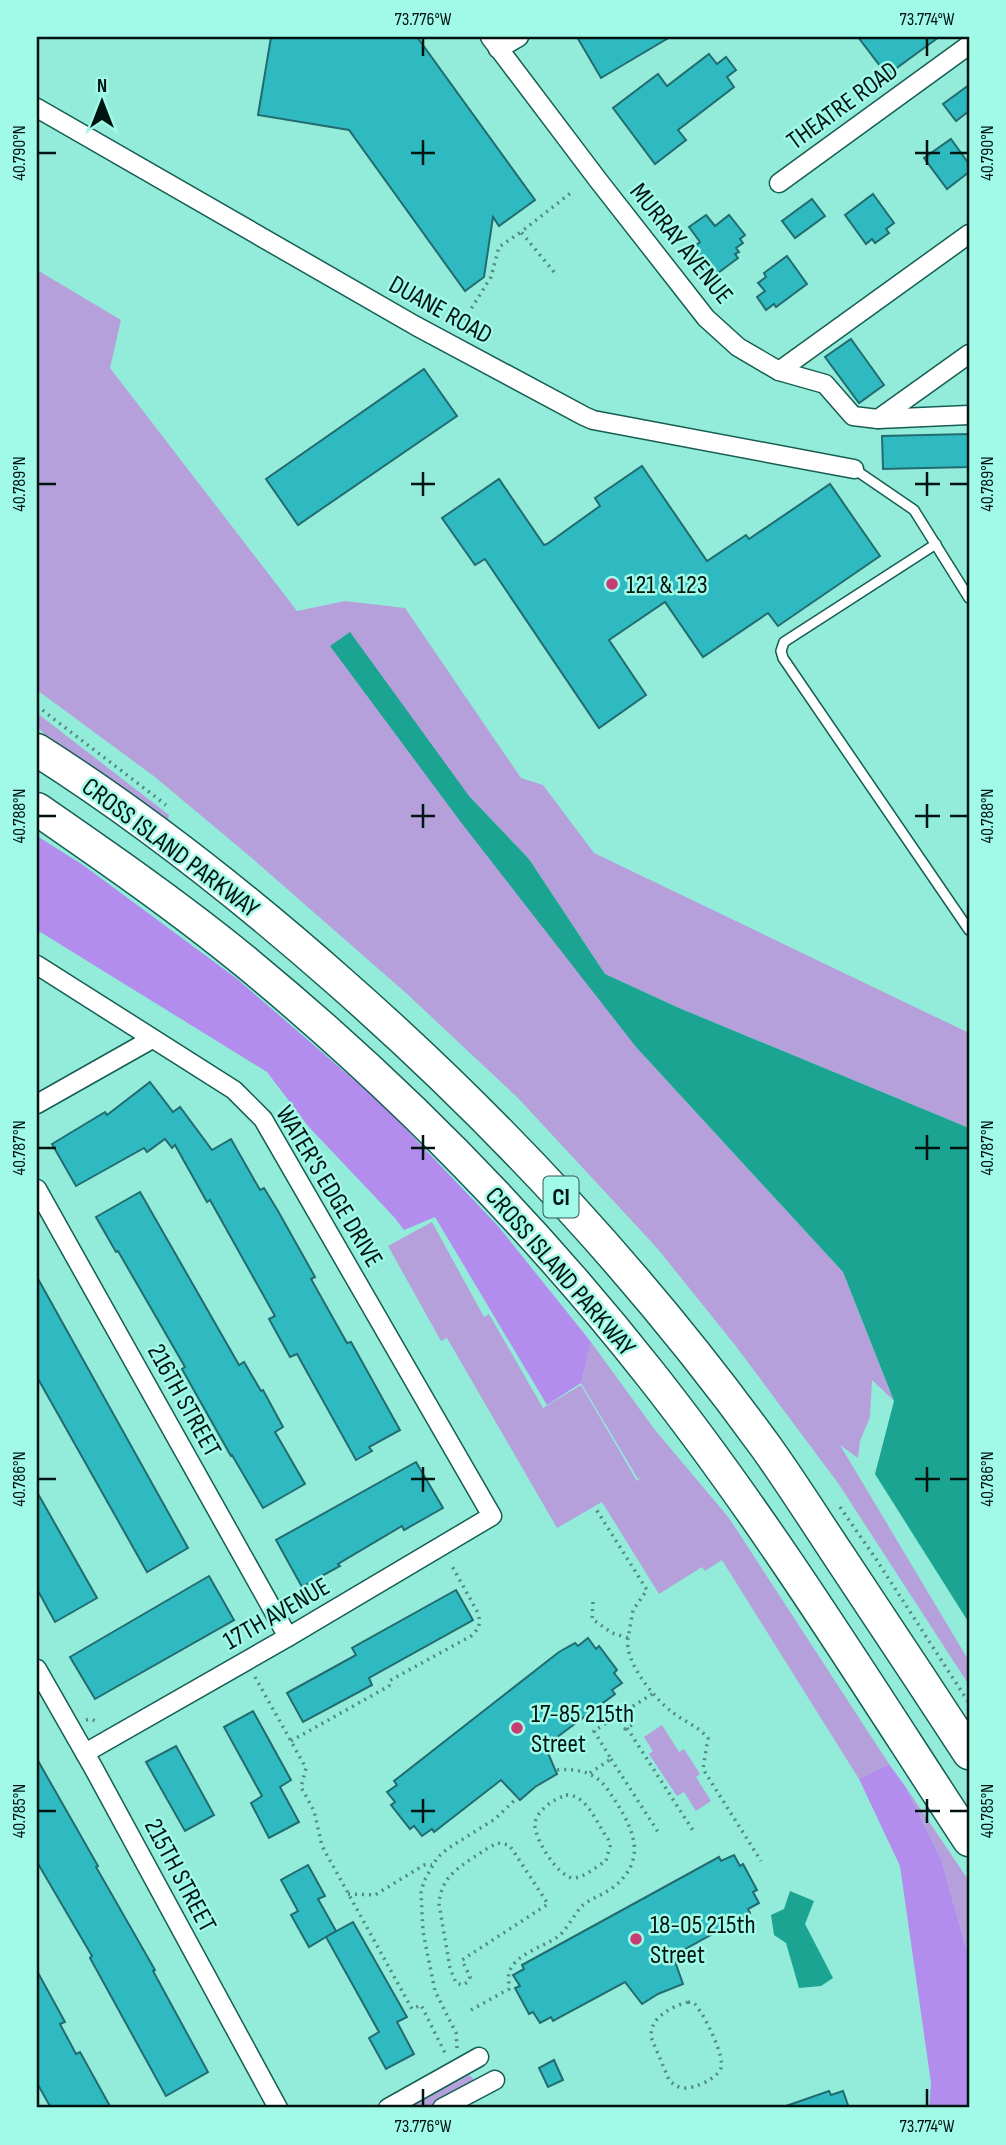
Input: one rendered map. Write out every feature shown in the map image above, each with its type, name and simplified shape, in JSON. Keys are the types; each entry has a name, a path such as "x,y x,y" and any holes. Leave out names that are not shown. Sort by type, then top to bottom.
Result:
{"highway":[{"name":"CROSS ISLAND PARKWAY","path":"37,750 168,841 283,932 435,1068 540,1173 646,1293 766,1448 969,1753"},
{"name":"CROSS ISLAND PARKWAY","path":"37,809 131,874 246,962 363,1065 507,1208 587,1297 651,1374 729,1479 969,1840"}],"street":[{"path":"494,43 519,37"},
{"name":"MURRAY AVENUE","path":"494,43 706,318 738,347 779,371 825,384 853,416 878,419"},
{"name":"THEATRE ROAD","path":"779,183 969,46"},
{"name":"DUANE ROAD","path":"37,108 416,326 593,420 854,469"},
{"path":"779,371 969,234"},
{"path":"878,419 969,354"},
{"path":"878,419 969,415"},
{"name":"WATER'S EDGE DRIVE","path":"37,965 234,1090 263,1119 492,1516"},
{"path":"37,1104 152,1039"},
{"name":"216TH STREET","path":"37,1189 288,1637"},
{"name":"17TH AVENUE","path":"85,1753 492,1516"},
{"name":"215TH STREET","path":"37,1669 278,2108"},
{"path":"387,2108 479,2057"},
{"path":"442,2108 495,2080"}],"lane":[{"path":"854,469 914,510 969,598"},
{"path":"936,544 784,642 781,651 783,658 969,930"}],"path":[{"path":"464,320 491,276 499,247 572,192"},
{"path":"521,232 554,272"},
{"path":"596,1509 647,1590 634,1610 628,1638 629,1656 652,1693 671,1712 708,1738 703,1769 761,1861"},
{"path":"291,1741 389,1686 389,1681 478,1630 478,1613 452,1566"},
{"path":"593,1602 592,1619 612,1633 628,1638"},
{"path":"256,1631 255,1626 258,1623"},
{"path":"255,1677 306,1769 301,1787 314,1811 322,1846 412,2009 421,2005 450,2063"},
{"path":"627,1728 632,1725 624,1712 652,1693"},
{"path":"660,1835 594,1731 616,1717 625,1729 627,1728 694,1832"},
{"path":"86,1720 96,1721"},
{"path":"590,1773 611,1759"},
{"path":"471,2010 509,1989 509,1972 520,1958 559,1937 585,1904 615,1886 627,1874 634,1859 633,1833 605,1786 590,1773 556,1770"},
{"path":"572,1795 583,1801 608,1839 609,1854 606,1861 582,1876 571,1878 560,1873 540,1841 535,1830 538,1815 559,1797 572,1795"},
{"path":"457,2051 456,2034 435,1991 423,1932 421,1893 432,1865 447,1849 495,1819 518,1797"},
{"path":"498,1843 509,1845 529,1874 548,1905 462,1960 470,1977 468,1982 461,1985 456,1983 450,1968 439,1904 440,1894 448,1876 498,1843"},
{"path":"348,1894 375,1895 424,1865 432,1865"},
{"path":"688,2002 696,2005 708,2025 722,2059 720,2071 712,2079 693,2087 674,2085 669,2080 651,2037 653,2023 657,2018 688,2002"}],"shaded area":[{"path":"37,270 121,320 110,368 297,611 345,601 405,608 521,778 543,785 594,853 969,1033 969,1128 679,1008 605,974 529,859 469,796 636,1047 843,1272 894,1401 872,1380 870,1417 860,1441 858,1458 840,1445 969,1661 969,1685 838,1483 735,1345 657,1248 518,1098 406,993 253,859 155,777 37,690"},
{"path":"350,632 469,796 529,859 605,974 679,1008 969,1128 969,1623 875,1474 894,1401 843,1272 636,1047 460,821 330,646"},
{"path":"37,713 169,815 167,824 55,746 37,726"},
{"path":"37,836 83,865 236,978 382,1104 498,1226 591,1342 581,1383 547,1405 435,1217 404,1230 308,1126 267,1072 37,930"},
{"path":"432,1222 484,1317 489,1314 543,1408 581,1385 637,1481 642,1477 638,1479 581,1383 591,1342 655,1430 729,1518 889,1764 859,1779 722,1560 705,1571 702,1567 659,1594 602,1502 557,1528 447,1338 441,1341 388,1246"},
{"path":"662,1725 679,1752 684,1749 700,1774 696,1777 711,1801 696,1811 684,1792 677,1796 649,1754 653,1751 644,1737"},
{"path":"889,1764 905,1786 941,1859 969,1952 969,2108 929,2108 931,2083 900,1866 859,1779"},
{"path":"905,1786 969,1881 969,1952 941,1859"},
{"path":"790,1891 814,1901 805,1924 833,1978 821,1986 799,1988 786,1943 774,1935 771,1915 784,1909"},
{"path":"469,2075 474,2079 472,2083 426,2108 407,2108"}],"building":[{"path":"271,37 417,37 535,200 499,226 493,217 484,277 465,291 349,130 258,115"},
{"path":"577,37 670,37 601,78"},
{"path":"858,37 939,37 887,75"},
{"path":"709,54 717,64 726,57 736,70 727,77 734,87 678,130 686,140 655,164 613,108 658,74 667,86"},
{"path":"969,85 969,111 956,121 943,104"},
{"path":"951,139 969,164 969,172 947,189 924,158"},
{"path":"873,194 894,223 886,229 889,233 875,243 872,239 866,244 845,215"},
{"path":"812,199 825,216 795,238 782,221"},
{"path":"706,215 715,226 729,215 745,235 740,239 743,243 736,248 739,252 735,254 738,258 714,276 708,269 703,273 687,252 700,242 689,227"},
{"path":"787,256 807,284 776,307 774,304 766,310 757,297 765,291 758,283 766,277 764,273"},
{"path":"851,339 884,385 859,403 825,357"},
{"path":"424,369 457,416 298,525 266,479"},
{"path":"969,434 969,467 883,469 882,436"},
{"name":"121 & 123","path":"642,466 707,561 746,535 749,539 830,484 880,556 778,626 768,613 703,657 665,602 609,640 646,695 599,728 485,559 475,565 442,518 499,479 544,545 600,506 595,498"},
{"path":"150,1082 173,1112 180,1107 212,1150 231,1139 260,1190 264,1188 278,1211 315,1277 311,1279 347,1343 351,1342 400,1430 369,1447 372,1451 356,1460 297,1354 290,1357 269,1319 275,1316 210,1200 207,1202 175,1145 172,1148 165,1139 147,1152 144,1148 76,1186 52,1144 105,1112 107,1115"},
{"path":"140,1192 239,1365 244,1362 283,1427 275,1432 305,1484 263,1508 182,1369 185,1367 96,1217"},
{"path":"37,1277 188,1548 147,1572 37,1377"},
{"path":"416,1462 443,1508 404,1530 402,1526 302,1587 276,1540"},
{"path":"37,1492 97,1598 55,1622 37,1589"},
{"path":"209,1576 234,1620 95,1699 70,1657"},
{"path":"456,1590 473,1620 369,1678 372,1685 303,1722 287,1693 356,1655 352,1648"},
{"name":"17-85 215th Street","path":"588,1638 596,1649 599,1646 617,1670 614,1673 622,1683 612,1690 615,1694 545,1746 557,1774 520,1800 501,1780 434,1832 432,1829 422,1836 414,1826 410,1829 391,1805 395,1802 387,1792 397,1785 394,1781 559,1652 575,1643 578,1646"},
{"path":"253,1711 291,1780 280,1787 299,1822 269,1838 251,1803 262,1796 224,1727"},
{"path":"176,1746 214,1815 185,1831 146,1762"},
{"path":"37,1759 155,1970 153,1971 208,2072 166,2096 90,1958 92,1956 37,1862"},
{"name":"18-05 215th Street","path":"734,1855 740,1866 743,1864 757,1890 753,1892 759,1903 748,1909 750,1913 673,1956 683,1984 642,2004 625,1982 553,2021 551,2017 540,2023 533,2012 529,2014 515,1988 520,1986 513,1975 524,1969 522,1965 719,1857 721,1861"},
{"path":"308,1865 325,1896 318,1899 336,1931 309,1947 291,1915 298,1911 281,1880"},
{"path":"353,1922 407,2017 397,2022 414,2054 386,2069 369,2038 379,2032 326,1937"},
{"path":"37,1971 65,2022 60,2024 76,2054 80,2052 111,2108 51,2108 37,2083"},
{"path":"554,2060 563,2080 548,2087 539,2068"},
{"path":"829,2091 831,2095 843,2091 849,2108 786,2108 786,2106"}],"place":[{"name":"121 & 123","path":"612,584"},
{"name":"17-85 215th Street","path":"517,1728"},
{"name":"18-05 215th Street","path":"636,1939"}]}
